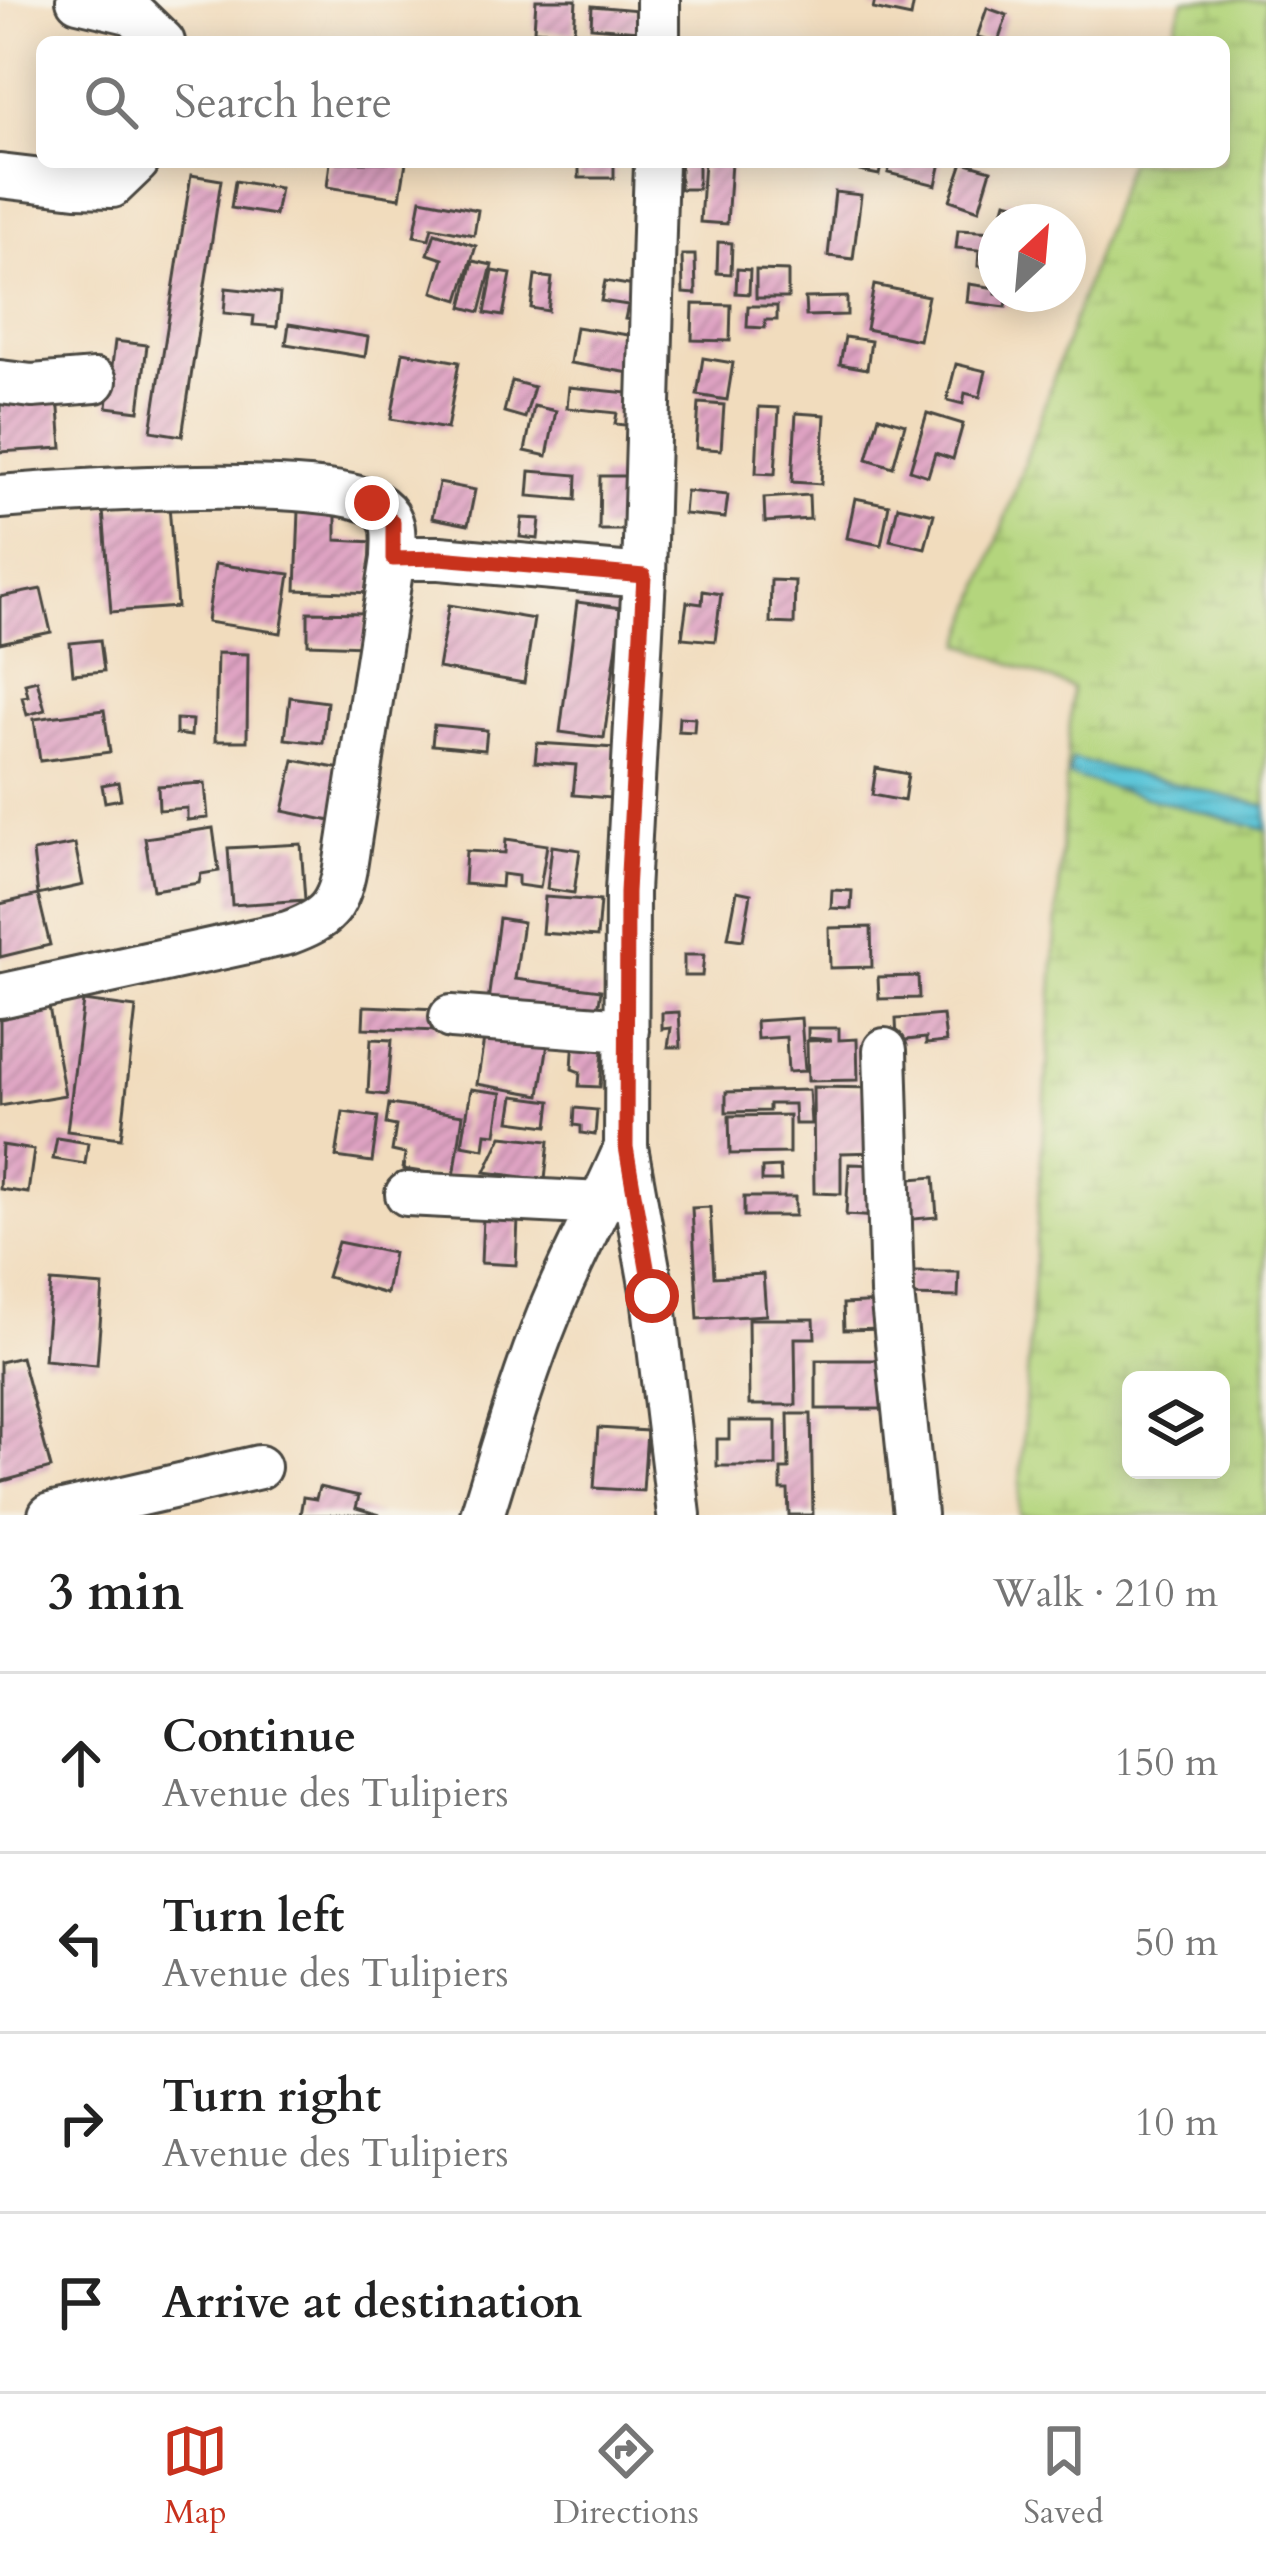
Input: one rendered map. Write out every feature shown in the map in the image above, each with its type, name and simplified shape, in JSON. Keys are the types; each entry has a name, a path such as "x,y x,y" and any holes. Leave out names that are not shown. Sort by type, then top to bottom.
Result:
{"street":[{"path":"78,0 133,13 157,36"},
{"path":"658,0 658,36"},
{"path":"0,176 112,185 130,168"},
{"path":"656,168 644,576 627,892 626,1147 652,1296 679,1515"},
{"path":"0,382 32,386 94,381"},
{"path":"0,497 222,488 302,490 372,503 394,526 393,559 345,868 333,907 309,925 288,932 0,996"},
{"path":"393,559 440,558 644,576"},
{"path":"452,1018 627,1030"},
{"path":"885,1050 892,1293 914,1515"},
{"path":"482,1515 548,1316 626,1147"},
{"path":"407,1194 602,1204"},
{"path":"50,1515 259,1467"}],"green space":[{"path":"1184,0 1266,0 1266,806 1072,760 1069,775 1266,830 1266,1515 1018,1515 1072,688 962,644 1076,312 1086,312 1086,284 1126,168 1230,168 1230,36 1172,36"}],"water":[{"path":"1072,759 1266,806 1266,830 1069,776"}],"building":[{"path":"536,0 576,0 574,33 534,30"},
{"path":"875,0 914,1 911,17 873,9"},
{"path":"592,6 639,10 638,31 591,27"},
{"path":"987,8 1007,15 1000,36 977,36"},
{"path":"329,168 405,168 400,198 327,187"},
{"path":"579,168 614,168 614,178 579,178"},
{"path":"680,168 698,168 698,189 680,189"},
{"path":"704,168 731,168 727,224 700,222"},
{"path":"861,168 881,168 879,175"},
{"path":"889,168 940,168 936,185 888,173"},
{"path":"961,168 991,170 978,210 950,200"},
{"path":"191,175 221,180 182,436 151,431"},
{"path":"235,181 280,188 275,215 231,208"},
{"path":"835,192 861,195 853,259 828,256"},
{"path":"421,199 478,210 474,235 432,227 429,239 414,236"},
{"path":"958,230 978,231 978,250 956,248"},
{"path":"435,233 476,246 459,300 433,292 443,259 428,254"},
{"path":"718,242 732,243 731,274 717,273"},
{"path":"682,255 695,255 696,294 683,293"},
{"path":"473,261 492,265 480,312 462,307"},
{"path":"737,269 750,270 749,294 736,293"},
{"path":"756,270 788,271 788,298 756,298"},
{"path":"493,271 511,274 503,316 485,313"},
{"path":"535,276 552,278 548,311 531,308"},
{"path":"605,281 646,288 641,322 625,319 628,305 601,301"},
{"path":"969,284 978,285 978,303 967,302"},
{"path":"874,285 928,296 919,340 866,329"},
{"path":"226,288 280,294 277,327 253,325 254,316 224,313"},
{"path":"847,297 847,315 806,316 805,298"},
{"path":"693,304 731,305 730,341 692,340"},
{"path":"748,306 777,306 777,320 765,320 765,328 747,327"},
{"path":"289,324 368,337 365,357 286,344"},
{"path":"576,327 648,338 642,375 570,363"},
{"path":"845,337 871,341 867,369 840,364"},
{"path":"115,341 147,345 139,411 107,407"},
{"path":"403,352 459,362 447,429 391,419"},
{"path":"703,358 733,363 727,400 697,395"},
{"path":"956,364 986,371 980,397 965,393 963,404 947,400"},
{"path":"512,381 534,387 525,418 504,412"},
{"path":"569,387 638,394 635,426 615,424 617,413 567,408"},
{"path":"58,396 62,448 0,452 0,400"},
{"path":"699,403 724,405 721,450 696,448"},
{"path":"534,406 556,411 547,456 525,451"},
{"path":"759,407 779,408 775,474 756,473"},
{"path":"796,413 825,415 821,484 792,482"},
{"path":"927,413 963,424 953,459 935,453 928,476 910,470"},
{"path":"879,416 905,424 893,467 867,459"},
{"path":"530,471 577,475 576,500 528,496"},
{"path":"600,476 639,476 626,530 599,530"},
{"path":"439,483 475,490 468,525 432,518"},
{"path":"686,491 728,495 725,518 684,514"},
{"path":"809,495 810,519 765,522 764,498"},
{"path":"855,498 889,505 881,545 847,538"},
{"path":"169,505 177,607 111,612 103,510"},
{"path":"898,506 934,514 925,548 890,540"},
{"path":"299,511 336,512 336,540 374,542 372,593 296,590"},
{"path":"522,518 540,519 538,539 520,537"},
{"path":"215,564 290,574 281,633 207,622"},
{"path":"771,580 795,581 794,624 770,623"},
{"path":"41,589 51,632 0,643 0,597"},
{"path":"703,591 721,594 715,641 682,638 687,602 702,604"},
{"path":"577,602 622,608 604,738 560,732"},
{"path":"449,605 534,619 524,683 438,668"},
{"path":"308,612 366,613 365,646 308,644"},
{"path":"100,640 104,671 73,674 70,643"},
{"path":"217,653 248,654 247,741 215,741"},
{"path":"37,680 45,710 27,715 22,697 28,696 25,683"},
{"path":"290,697 327,702 323,743 285,739"},
{"path":"104,710 110,752 40,761 34,719"},
{"path":"679,717 695,718 694,732 678,731"},
{"path":"176,719 192,720 191,736 176,734"},
{"path":"434,725 487,730 485,750 432,745"},
{"path":"537,743 615,748 610,798 573,795 576,765 535,762"},
{"path":"294,760 351,771 340,823 283,811"},
{"path":"876,768 908,774 904,801 872,795"},
{"path":"118,782 121,799 105,802 102,785"},
{"path":"205,783 208,818 187,820 187,808 159,810 158,786"},
{"path":"213,828 219,871 201,874 199,883 153,890 145,838"},
{"path":"506,839 547,845 540,888 518,885 518,876 502,874 501,887 464,884 466,851 505,853"},
{"path":"75,844 83,885 38,895 33,852"},
{"path":"301,844 305,900 232,905 228,848"},
{"path":"552,846 580,850 574,893 547,889"},
{"path":"832,890 852,891 851,909 831,908"},
{"path":"737,891 751,894 743,940 728,938"},
{"path":"38,895 50,945 0,957 0,904"},
{"path":"545,897 600,901 597,937 542,933"},
{"path":"499,918 523,922 515,979 601,990 596,1024 487,1009"},
{"path":"871,927 872,967 830,968 829,928"},
{"path":"684,955 704,955 702,976 684,976"},
{"path":"918,976 919,998 879,999 878,977"},
{"path":"83,1001 136,1008 121,1138 67,1131"},
{"path":"364,1006 438,1009 437,1031 363,1028"},
{"path":"49,1007 65,1095 0,1106 0,1016"},
{"path":"679,1012 681,1047 668,1047 671,1028 662,1029 662,1013"},
{"path":"943,1015 946,1042 897,1041 896,1019"},
{"path":"801,1018 805,1071 788,1072 786,1037 757,1039 756,1021"},
{"path":"808,1028 839,1028 839,1040 857,1039 858,1080 808,1081 807,1041 832,1040 808,1038"},
{"path":"485,1033 548,1043 540,1095 477,1084"},
{"path":"574,1035 604,1037 600,1087 579,1086 580,1072 572,1069"},
{"path":"371,1039 392,1040 387,1095 368,1093"},
{"path":"813,1087 879,1088 879,1152 841,1153 841,1194 814,1193"},
{"path":"471,1089 502,1093 496,1134 486,1133 484,1149 462,1145"},
{"path":"809,1090 811,1124 795,1124 794,1104 769,1104 769,1111 726,1112 726,1092"},
{"path":"514,1096 551,1101 548,1126 510,1121"},
{"path":"389,1104 463,1115 454,1177 403,1169 405,1154 392,1151 396,1126 386,1124"},
{"path":"575,1108 597,1110 595,1135 581,1133 581,1126 574,1125"},
{"path":"343,1112 378,1117 372,1162 336,1157"},
{"path":"789,1115 789,1153 730,1154 729,1116"},
{"path":"502,1136 549,1141 545,1180 485,1172"},
{"path":"57,1138 88,1143 85,1164 53,1159"},
{"path":"2,1145 34,1150 28,1193 0,1189"},
{"path":"849,1164 882,1165 879,1217 846,1215"},
{"path":"780,1167 781,1181 762,1181 762,1168"},
{"path":"934,1177 937,1217 903,1220 901,1200 911,1199 910,1179"},
{"path":"744,1197 795,1197 795,1216 744,1216"},
{"path":"710,1207 714,1277 763,1274 766,1315 698,1319 692,1208"},
{"path":"483,1217 518,1219 516,1265 481,1263"},
{"path":"338,1242 393,1253 386,1294 327,1277"},
{"path":"907,1272 959,1272 958,1297 906,1296"},
{"path":"51,1282 103,1286 97,1365 44,1360"},
{"path":"885,1302 886,1329 844,1330 843,1304"},
{"path":"748,1319 814,1319 815,1338 795,1338 796,1405 749,1405"},
{"path":"21,1357 51,1468 0,1482 0,1362"},
{"path":"816,1360 892,1360 893,1409 816,1409"},
{"path":"788,1414 811,1414 813,1515 789,1515 788,1490 781,1490 781,1469 789,1469"},
{"path":"729,1421 776,1421 776,1466 717,1466 717,1439 729,1439"},
{"path":"598,1428 647,1431 643,1491 594,1488"},
{"path":"319,1487 359,1496 356,1508 380,1515 300,1515 303,1497 316,1499"}],"route":[{"path":"372,503 393,522 393,559 440,558 644,576 627,892 626,1147 652,1296"}]}
